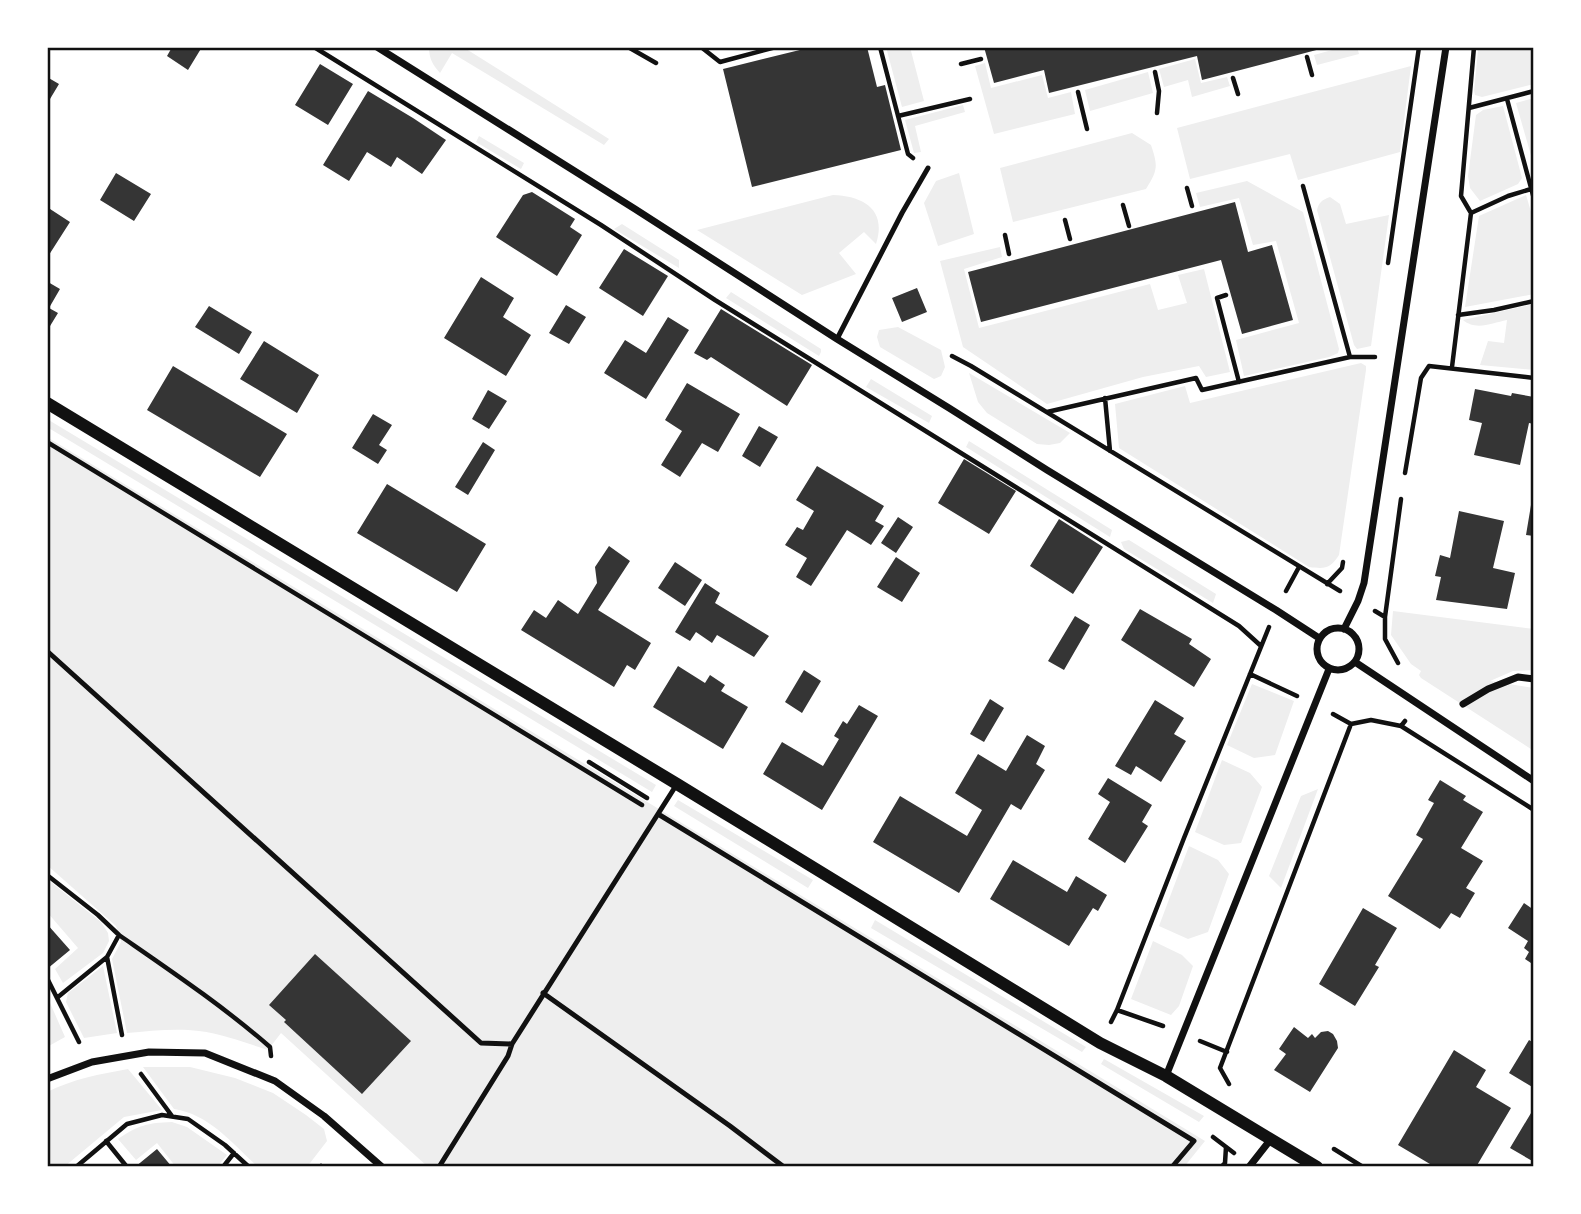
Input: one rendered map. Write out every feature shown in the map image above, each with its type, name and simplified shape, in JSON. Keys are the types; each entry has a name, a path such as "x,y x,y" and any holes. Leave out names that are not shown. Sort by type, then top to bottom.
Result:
{"street":[{"path":"377,47 836,339 1319,638"},
{"path":"1344,629 1364,583 1446,47"},
{"path":"47,403 1100,1043 1166,1076 1317,1167"},
{"path":"1344,629 1355,636 1358,643 1355,662 1343,670 1329,669 1319,659 1319,638 1330,630 1344,629"},
{"path":"1355,662 1534,781"},
{"path":"1166,1076 1329,669"},
{"path":"1463,704 1488,689 1518,677 1534,680"},
{"path":"47,1079 92,1062 149,1052 205,1053 275,1081 324,1116 382,1167"},
{"path":"1249,1167 1271,1139"}],"lane":[{"path":"836,339 928,168"},
{"path":"47,651 481,1043 512,1044"},
{"path":"439,1167 508,1056 512,1044 543,993 677,784"},
{"path":"658,814 1194,1141 1172,1167"},
{"path":"543,993 784,1167"}],"path":[{"path":"314,47 1239,626 1261,646"},
{"path":"628,47 656,63"},
{"path":"701,47 720,62 776,47"},
{"path":"880,47 908,154 928,168"},
{"path":"1388,266 1419,47"},
{"path":"1452,368 1471,213 1461,196 1474,47"},
{"path":"1307,57 1312,75"},
{"path":"961,64 981,59"},
{"path":"1155,72 1159,91 1157,113"},
{"path":"1233,78 1238,94"},
{"path":"1469,108 1534,91"},
{"path":"1078,92 1087,130"},
{"path":"898,116 970,99"},
{"path":"1507,99 1531,174 1534,199"},
{"path":"1303,186 1350,358"},
{"path":"1187,188 1192,206"},
{"path":"1471,213 1531,189"},
{"path":"1123,205 1129,226"},
{"path":"1065,220 1070,239"},
{"path":"1005,235 1009,254"},
{"path":"1226,295 1217,298 1239,382"},
{"path":"1458,315 1534,301"},
{"path":"952,356 1299,568 1358,601"},
{"path":"1046,412 1196,377 1202,390 1350,358 1375,357 1373,370"},
{"path":"1405,473 1422,378 1429,366 1534,378"},
{"path":"1105,398 1110,452"},
{"path":"47,442 658,814"},
{"path":"1385,617 1403,487"},
{"path":"1327,584 1342,568 1344,557"},
{"path":"1100,1043 1117,1010 1276,610 1299,568"},
{"path":"1250,674 1314,705"},
{"path":"1235,1091 1220,1068 1351,724"},
{"path":"1401,726 1534,810"},
{"path":"47,874 119,935 233,1016 270,1047 275,1081"},
{"path":"58,997 107,957 119,935"},
{"path":"107,957 122,1035"},
{"path":"47,978 79,1042"},
{"path":"76,1167 127,1124 162,1115 188,1119 225,1145 249,1167"},
{"path":"106,1141 127,1167"},
{"path":"1324,1143 1363,1167"},
{"path":"1221,1167 1225,1163 1226,1147"},
{"path":"223,1167 234,1153"}],"shaded area":[{"path":"429,47 463,47 609,139 604,145 452,53 440,73 432,62"},
{"path":"886,47 910,47 924,101 902,107"},
{"path":"1343,47 1357,47 1359,54 1317,65 1314,55"},
{"path":"1488,47 1534,47 1534,84 1482,97 1475,95 1478,50"},
{"path":"1195,59 1201,83 1227,77 1230,86 1192,97 1188,80 1164,87 1159,69"},
{"path":"985,63 991,88 1042,75 1048,98 1071,92 1075,114 994,134 975,66"},
{"path":"1411,66 1400,152 1298,180 1290,154 1190,179 1177,128"},
{"path":"1148,72 1153,93 1090,111 1085,90"},
{"path":"1534,98 1534,166 1516,103"},
{"path":"963,105 965,112 915,126 921,152 914,153 905,120"},
{"path":"1503,106 1522,178 1518,184 1480,201 1470,188 1468,176 1476,115 1483,110"},
{"path":"1132,133 1151,145 1155,158 1155,172 1146,189 1013,222 1000,168"},
{"path":"479,136 524,163 521,169 476,142"},
{"path":"959,173 974,234 938,246 924,203 936,181"},
{"path":"1247,181 1303,212 1339,349 1338,353 1329,357 1244,376 1236,340 1299,323 1276,241 1253,245 1239,198 1200,207 1196,193"},
{"path":"833,195 854,198 870,207 878,222 876,244 864,232 839,253 856,274 802,295 697,230"},
{"path":"1526,195 1534,222 1534,294 1465,307 1479,216"},
{"path":"1330,197 1340,204 1346,224 1389,215 1371,346 1357,349 1354,345 1317,210 1321,202"},
{"path":"622,224 679,260 679,268 614,229"},
{"path":"1000,247 1002,257 964,269 979,328 1150,284 1158,310 1187,303 1178,275 1204,269 1230,372 1206,377 1199,366 1143,377 1047,404 963,347 940,261"},
{"path":"731,292 821,349 819,356 726,298"},
{"path":"1534,304 1534,370 1480,365 1488,341 1504,343 1507,320 1479,326 1463,320"},
{"path":"898,327 941,350 945,367 941,376 934,379 880,347 877,337 879,330"},
{"path":"1361,363 1366,366 1366,370 1339,555 1327,567 1309,567 1119,448 1115,404 1185,386 1190,403"},
{"path":"969,373 1070,433 1060,443 1037,444 987,413 978,402"},
{"path":"871,379 932,416 929,423 866,387"},
{"path":"47,419 656,785 652,792 47,427"},
{"path":"47,437 1205,1141 1184,1167 428,1167 281,1033 268,1050 226,1036 199,1031 127,1033 112,959 121,942 116,926 47,865"},
{"path":"969,441 1112,530 1110,537 966,447"},
{"path":"1129,540 1216,594 1213,603 1124,549 1121,542"},
{"path":"1393,611 1534,629 1534,670 1513,671 1490,681 1534,688 1534,751 1421,678 1421,671 1411,664 1391,635"},
{"path":"1252,684 1294,701 1275,755 1254,758 1227,745"},
{"path":"1222,760 1250,773 1262,787 1241,843 1224,845 1195,832"},
{"path":"1318,789 1281,888 1269,876 1301,796"},
{"path":"678,800 813,880 808,888 674,806"},
{"path":"1189,846 1218,860 1229,874 1208,932 1188,939 1159,926"},
{"path":"47,879 101,922 108,933 109,941 103,953 63,983 55,969 78,948 47,912"},
{"path":"875,920 1086,1047 1082,1052 871,928"},
{"path":"1153,941 1182,955 1193,966 1179,1006 1171,1015 1131,999"},
{"path":"103,966 117,1033 84,1038 66,1002 68,993"},
{"path":"47,996 65,1037 47,1047"},
{"path":"1104,1059 1204,1116 1199,1122 1101,1064"},
{"path":"143,1067 190,1067 235,1078 273,1093 324,1129 327,1141 307,1167 258,1167 209,1123 174,1109"},
{"path":"128,1069 162,1110 124,1117 64,1167 47,1167 47,1092 77,1080"},
{"path":"172,1122 187,1127 227,1155 217,1167 176,1167 157,1143 136,1160 118,1139 144,1126"}],"building":[{"path":"168,47 202,47 188,70 167,56 171,49"},
{"path":"812,47 867,47 877,87 885,85 901,150 752,187 723,69"},
{"path":"984,47 1324,48 1202,80 1197,56 1049,93 1044,70 994,83"},
{"path":"320,64 353,84 328,125 295,105"},
{"path":"47,77 59,84 47,104"},
{"path":"368,91 446,140 422,174 397,157 391,167 367,152 349,181 323,165"},
{"path":"116,173 151,194 134,221 100,200"},
{"path":"532,192 575,219 570,227 582,235 557,276 496,237 523,195"},
{"path":"1235,202 1248,252 1272,245 1293,320 1242,334 1221,260 981,322 968,272"},
{"path":"47,207 70,222 47,258"},
{"path":"624,249 668,276 643,316 599,288"},
{"path":"481,277 514,298 503,317 531,335 506,376 444,338"},
{"path":"48,282 60,289 49,308 58,313 47,331"},
{"path":"917,288 927,312 902,322 892,298"},
{"path":"566,305 586,317 569,344 549,333"},
{"path":"209,306 252,332 239,354 195,327"},
{"path":"721,309 812,365 787,406 711,357 707,360 694,353"},
{"path":"668,317 689,330 646,399 604,373 625,340 646,353"},
{"path":"264,341 319,375 297,413 240,379"},
{"path":"173,366 287,434 260,477 147,410"},
{"path":"687,383 740,414 718,452 702,443 680,477 661,465 682,431 665,420"},
{"path":"1475,389 1534,397 1534,424 1529,423 1520,465 1474,455 1482,423 1469,420"},
{"path":"488,390 507,401 489,429 472,419"},
{"path":"373,414 392,425 379,445 387,450 378,464 352,448"},
{"path":"759,426 778,437 760,467 742,456"},
{"path":"483,442 495,450 468,495 455,487"},
{"path":"964,459 1016,491 989,534 938,503"},
{"path":"817,466 884,506 875,521 884,526 871,545 847,530 811,586 796,577 807,558 785,545 797,527 803,530 814,511 796,500"},
{"path":"387,484 486,544 457,592 357,533"},
{"path":"1531,505 1534,505 1534,536 1526,535"},
{"path":"1459,511 1504,521 1493,568 1515,573 1507,609 1436,600 1441,577 1435,576 1440,555 1450,558"},
{"path":"898,517 913,527 896,553 881,543"},
{"path":"1059,519 1103,547 1073,594 1030,566"},
{"path":"609,546 630,561 598,610 651,643 635,670 627,665 614,687 521,630 534,610 546,618 558,600 578,614 597,583 595,567"},
{"path":"896,557 920,573 902,602 877,587"},
{"path":"675,562 702,580 685,606 658,588"},
{"path":"705,583 720,593 715,603 769,636 754,657 717,635 712,643 696,632 690,641 675,632"},
{"path":"1140,609 1192,639 1189,644 1211,659 1194,687 1121,640"},
{"path":"1075,616 1090,625 1064,670 1048,661"},
{"path":"678,666 705,683 710,675 725,685 721,691 748,707 723,749 653,707"},
{"path":"804,670 821,681 802,713 785,702"},
{"path":"990,699 1004,708 984,742 970,734"},
{"path":"1155,700 1184,718 1174,734 1186,741 1161,782 1136,766 1131,775 1115,766"},
{"path":"859,705 878,716 822,810 763,774 782,742 823,766 839,739 834,736 843,721 847,724"},
{"path":"1027,735 1045,746 1036,764 1045,770 1021,810 1011,804 959,893 873,842 900,796 967,836 982,810 955,793 978,754 1006,771"},
{"path":"1108,778 1152,805 1142,822 1148,826 1125,863 1088,839 1110,802 1098,794"},
{"path":"1440,780 1466,796 1463,800 1483,812 1461,848 1483,861 1466,888 1475,893 1460,918 1451,913 1440,929 1388,896 1423,839 1416,835 1434,803 1428,800"},
{"path":"1013,860 1067,892 1076,876 1107,895 1098,911 1093,908 1069,946 990,899"},
{"path":"1524,903 1534,910 1534,965 1525,959 1529,952 1524,948 1528,941 1508,928"},
{"path":"1363,908 1397,928 1375,965 1379,967 1355,1006 1319,984"},
{"path":"47,924 70,950 47,969"},
{"path":"315,954 411,1041 362,1094 269,1005"},
{"path":"1294,1027 1308,1038 1312,1034 1315,1038 1321,1032 1328,1031 1337,1041 1338,1048 1310,1092 1274,1070 1286,1054 1279,1049"},
{"path":"1529,1040 1534,1043 1534,1088 1509,1073"},
{"path":"1454,1050 1486,1070 1476,1087 1511,1108 1476,1167 1435,1167 1398,1145"},
{"path":"1534,1108 1534,1162 1510,1148"},
{"path":"157,1149 172,1167 135,1167"}]}
